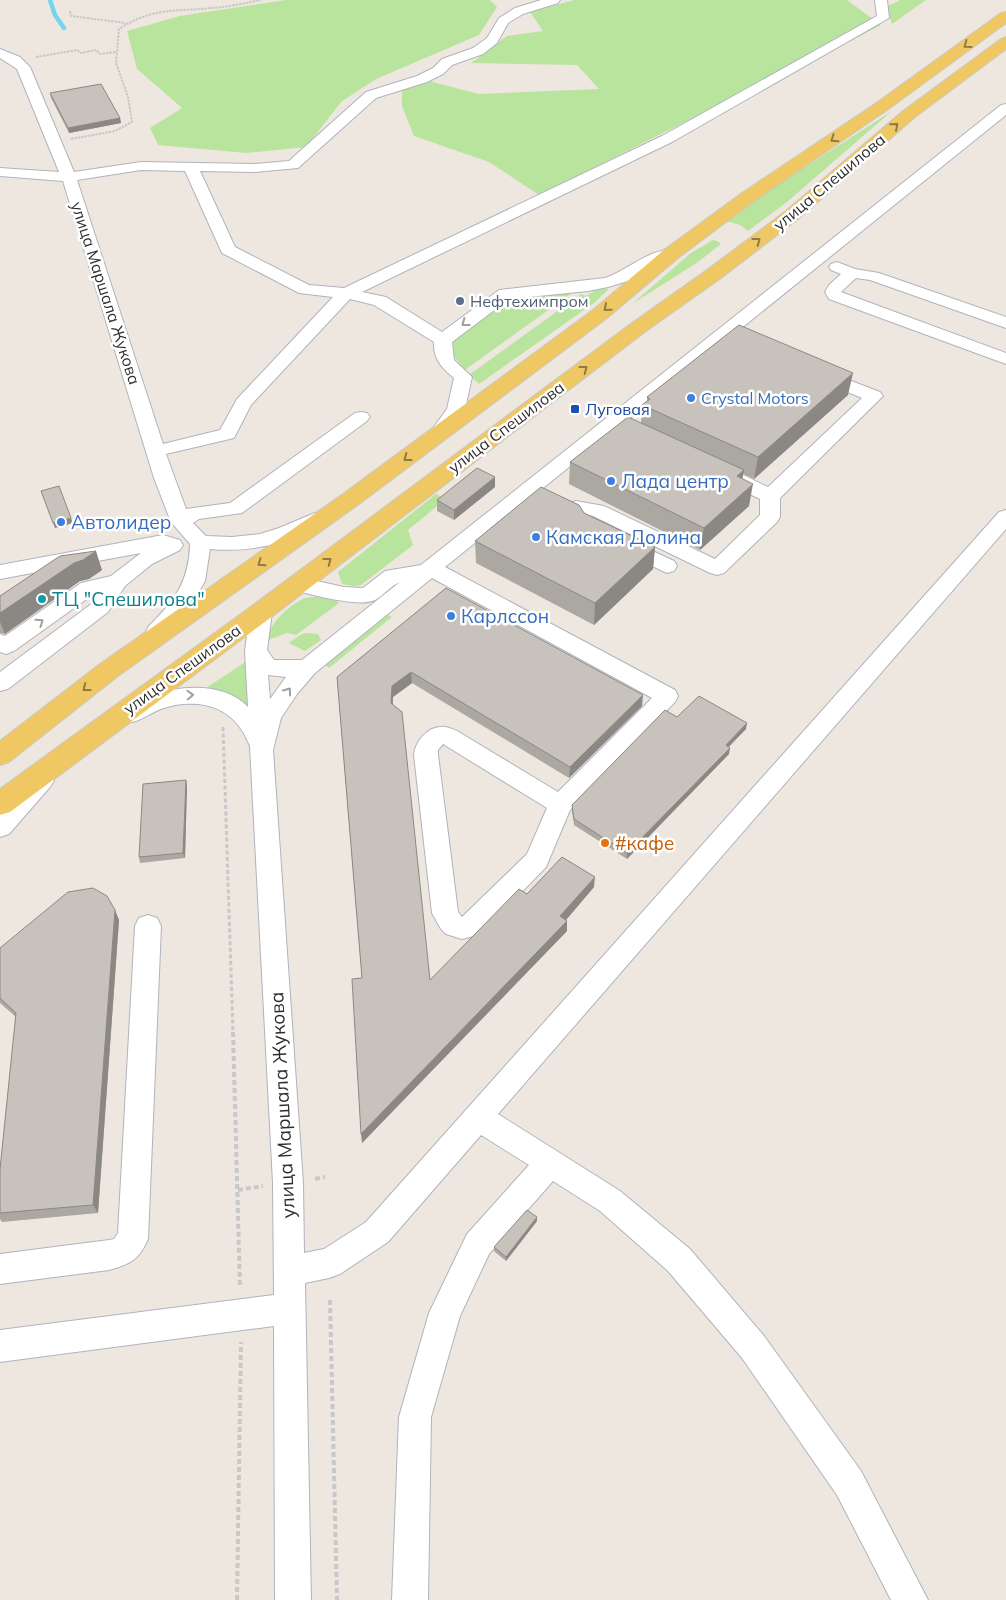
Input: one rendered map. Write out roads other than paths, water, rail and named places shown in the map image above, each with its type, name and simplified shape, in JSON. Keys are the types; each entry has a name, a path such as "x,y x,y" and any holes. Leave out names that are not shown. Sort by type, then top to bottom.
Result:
{"main road":[{"name":"улица Спешилова","path":"0,755 109,670 351,499 600,314 671,254 748,197 881,107 1006,16"},
{"name":"улица Спешилова","path":"0,804 68,752 261,612 631,333 792,215 909,114 1006,42"},
{"path":"671,254 720,233 732,236 736,244 731,254 714,274"}],"street":[{"path":"0,172 69,177 141,166 255,168 293,165 371,94 422,79 438,71 446,62 478,51 492,40 503,21 519,5 554,0"},
{"path":"156,450 227,434 243,403 346,293 666,139 883,18 881,0"},
{"name":"улица Маршала Жукова","path":"0,53 15,60 23,67 69,177 180,522 197,540"},
{"path":"262,750 270,717 289,688 307,667 430,569 555,496 612,424 731,337 816,260 1006,108"},
{"path":"191,167 228,250 305,290 346,293 380,301 443,340"},
{"path":"437,435 455,413 460,400 463,378 447,364 442,354 443,340 504,294 588,286 608,282 625,277 644,263 671,254"},
{"path":"816,260 852,273 872,276 1006,323"},
{"path":"852,273 835,288 833,292 835,295 1006,359"},
{"path":"555,496 597,510 717,568 770,517 770,496 874,396 803,367"},
{"path":"180,522 194,513 235,509 361,418"},
{"path":"612,424 629,432"},
{"path":"709,468 770,496"},
{"path":"555,496 599,532 667,566"},
{"path":"0,572 197,540 230,545 261,542 294,531 351,499"},
{"path":"288,1271 329,1263 377,1232 1006,516"},
{"path":"109,670 158,631 183,605 196,582 201,560 197,540"},
{"path":"0,683 101,607 118,581 145,559 173,545"},
{"path":"31,587 71,559"},
{"path":"298,584 344,594 367,595 392,576 430,569 667,696 560,805 537,860 472,926 463,929 454,927 449,922 444,903 426,755 426,748 431,742 440,735 449,737 560,805"},
{"path":"0,642 6,646 88,588 118,581"},
{"name":"улица Маршала Жукова","path":"261,612 256,651 288,1183 293,1600"},
{"path":"256,651 267,667 286,669 307,667"},
{"path":"0,827 68,752 125,720 148,704 168,697 194,694 217,699 248,719 262,750"},
{"path":"0,1269 123,1252 134,1239 148,926"},
{"path":"478,1117 610,1201 679,1260 753,1347 849,1483 910,1600"},
{"path":"410,1600 415,1417 445,1313 478,1244 551,1162"},
{"path":"0,1346 289,1309"}],"waterway":[{"path":"50,0 55,15 64,28"}],"place":[{"name":"Нефтехимпром","path":"460,301"},
{"name":"Crystal Motors","path":"691,398"},
{"name":"Луговая","path":"575,409"},
{"name":"Лада центр","path":"611,481"},
{"name":"Автолидер","path":"61,522"},
{"name":"Камская Долина","path":"536,537"},
{"name":"ТЦ \"Спешилова\"","path":"42,599"},
{"name":"Карлссон","path":"451,616"},
{"name":"#кафе","path":"605,843"}]}
